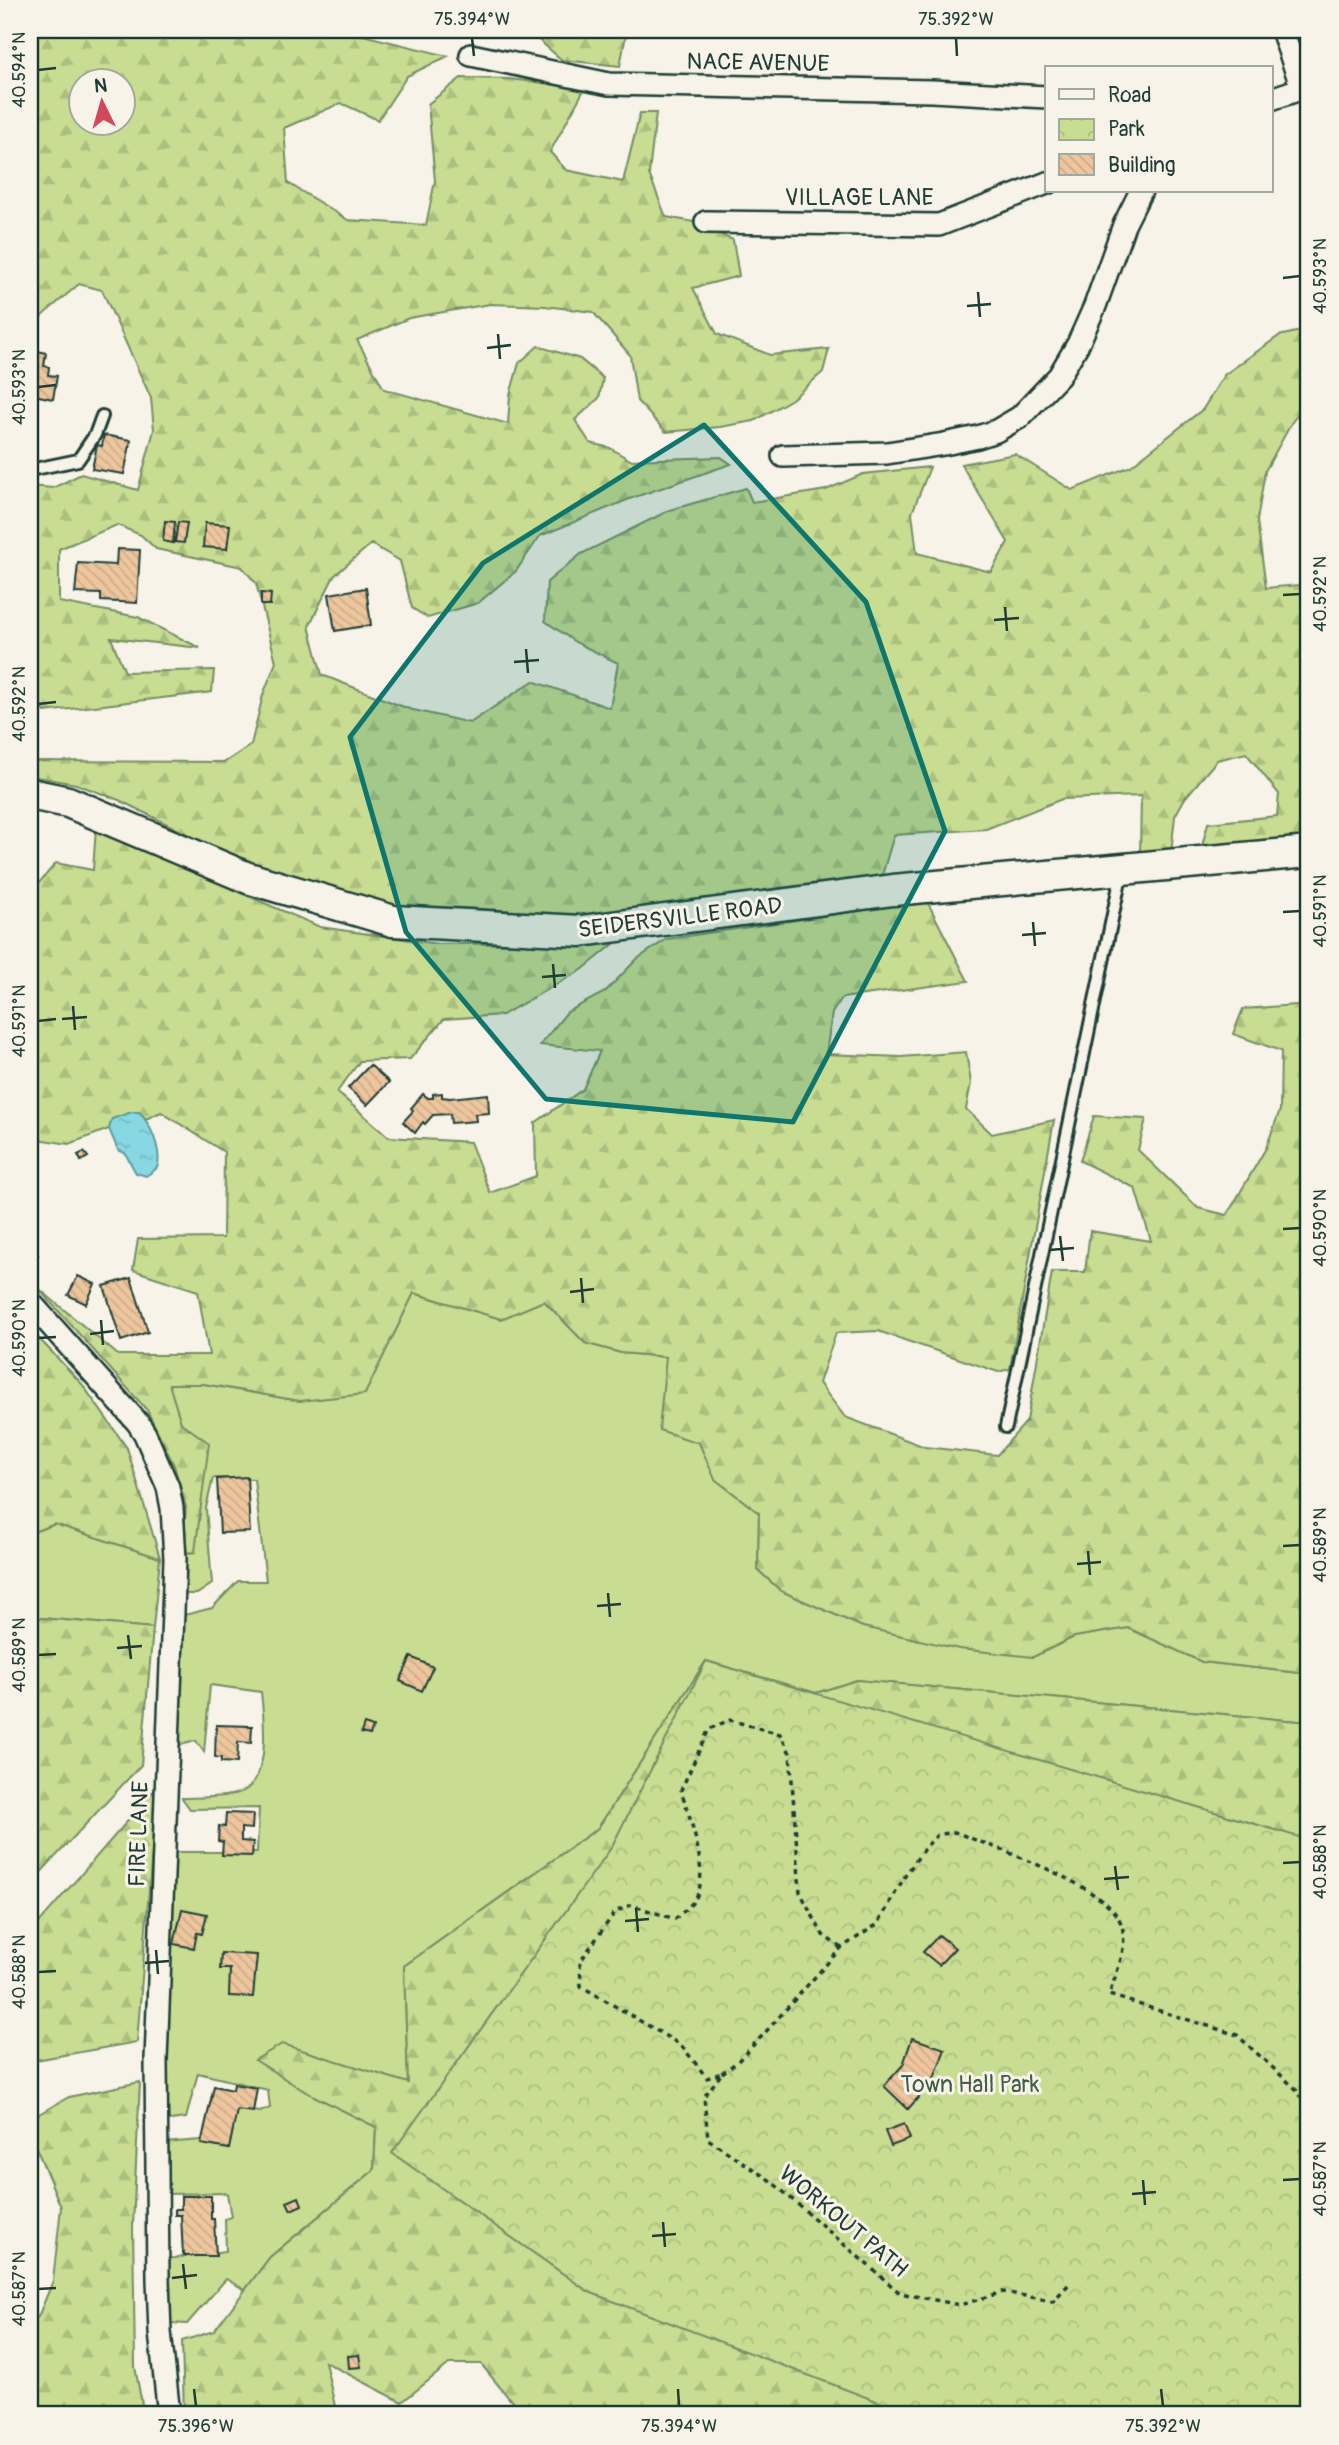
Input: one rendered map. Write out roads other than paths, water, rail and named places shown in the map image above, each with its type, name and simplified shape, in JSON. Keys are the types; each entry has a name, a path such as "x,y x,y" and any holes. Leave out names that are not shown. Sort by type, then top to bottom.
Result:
{"street":[{"path":"1272,99 1306,87 1282,30"},
{"name":"NACE AVENUE","path":"471,55 609,84 932,91 1045,97"},
{"name":"VILLAGE LANE","path":"706,222 939,225 1045,184"},
{"path":"783,456 887,453 933,446 978,438 1020,417 1059,376 1078,344 1095,306 1124,225 1140,192"},
{"name":"SEIDERSVILLE ROAD","path":"30,794 68,802 248,878 393,921 581,931 892,890 1309,852"},
{"name":"FIRE LANE","path":"30,1302 138,1423 168,1487 172,1508 175,1559 156,2060 158,2280 160,2332 169,2415"}],"lane":[{"path":"30,471 78,460 95,435 102,416"},
{"path":"1006,1427 1122,869"}],"water":[{"path":"139,1112 147,1123 158,1151 157,1167 146,1176 136,1173 125,1153 118,1150 109,1129 112,1119"}],"park label":[{"name":"Town Hall Park","path":"970,2084"}]}
